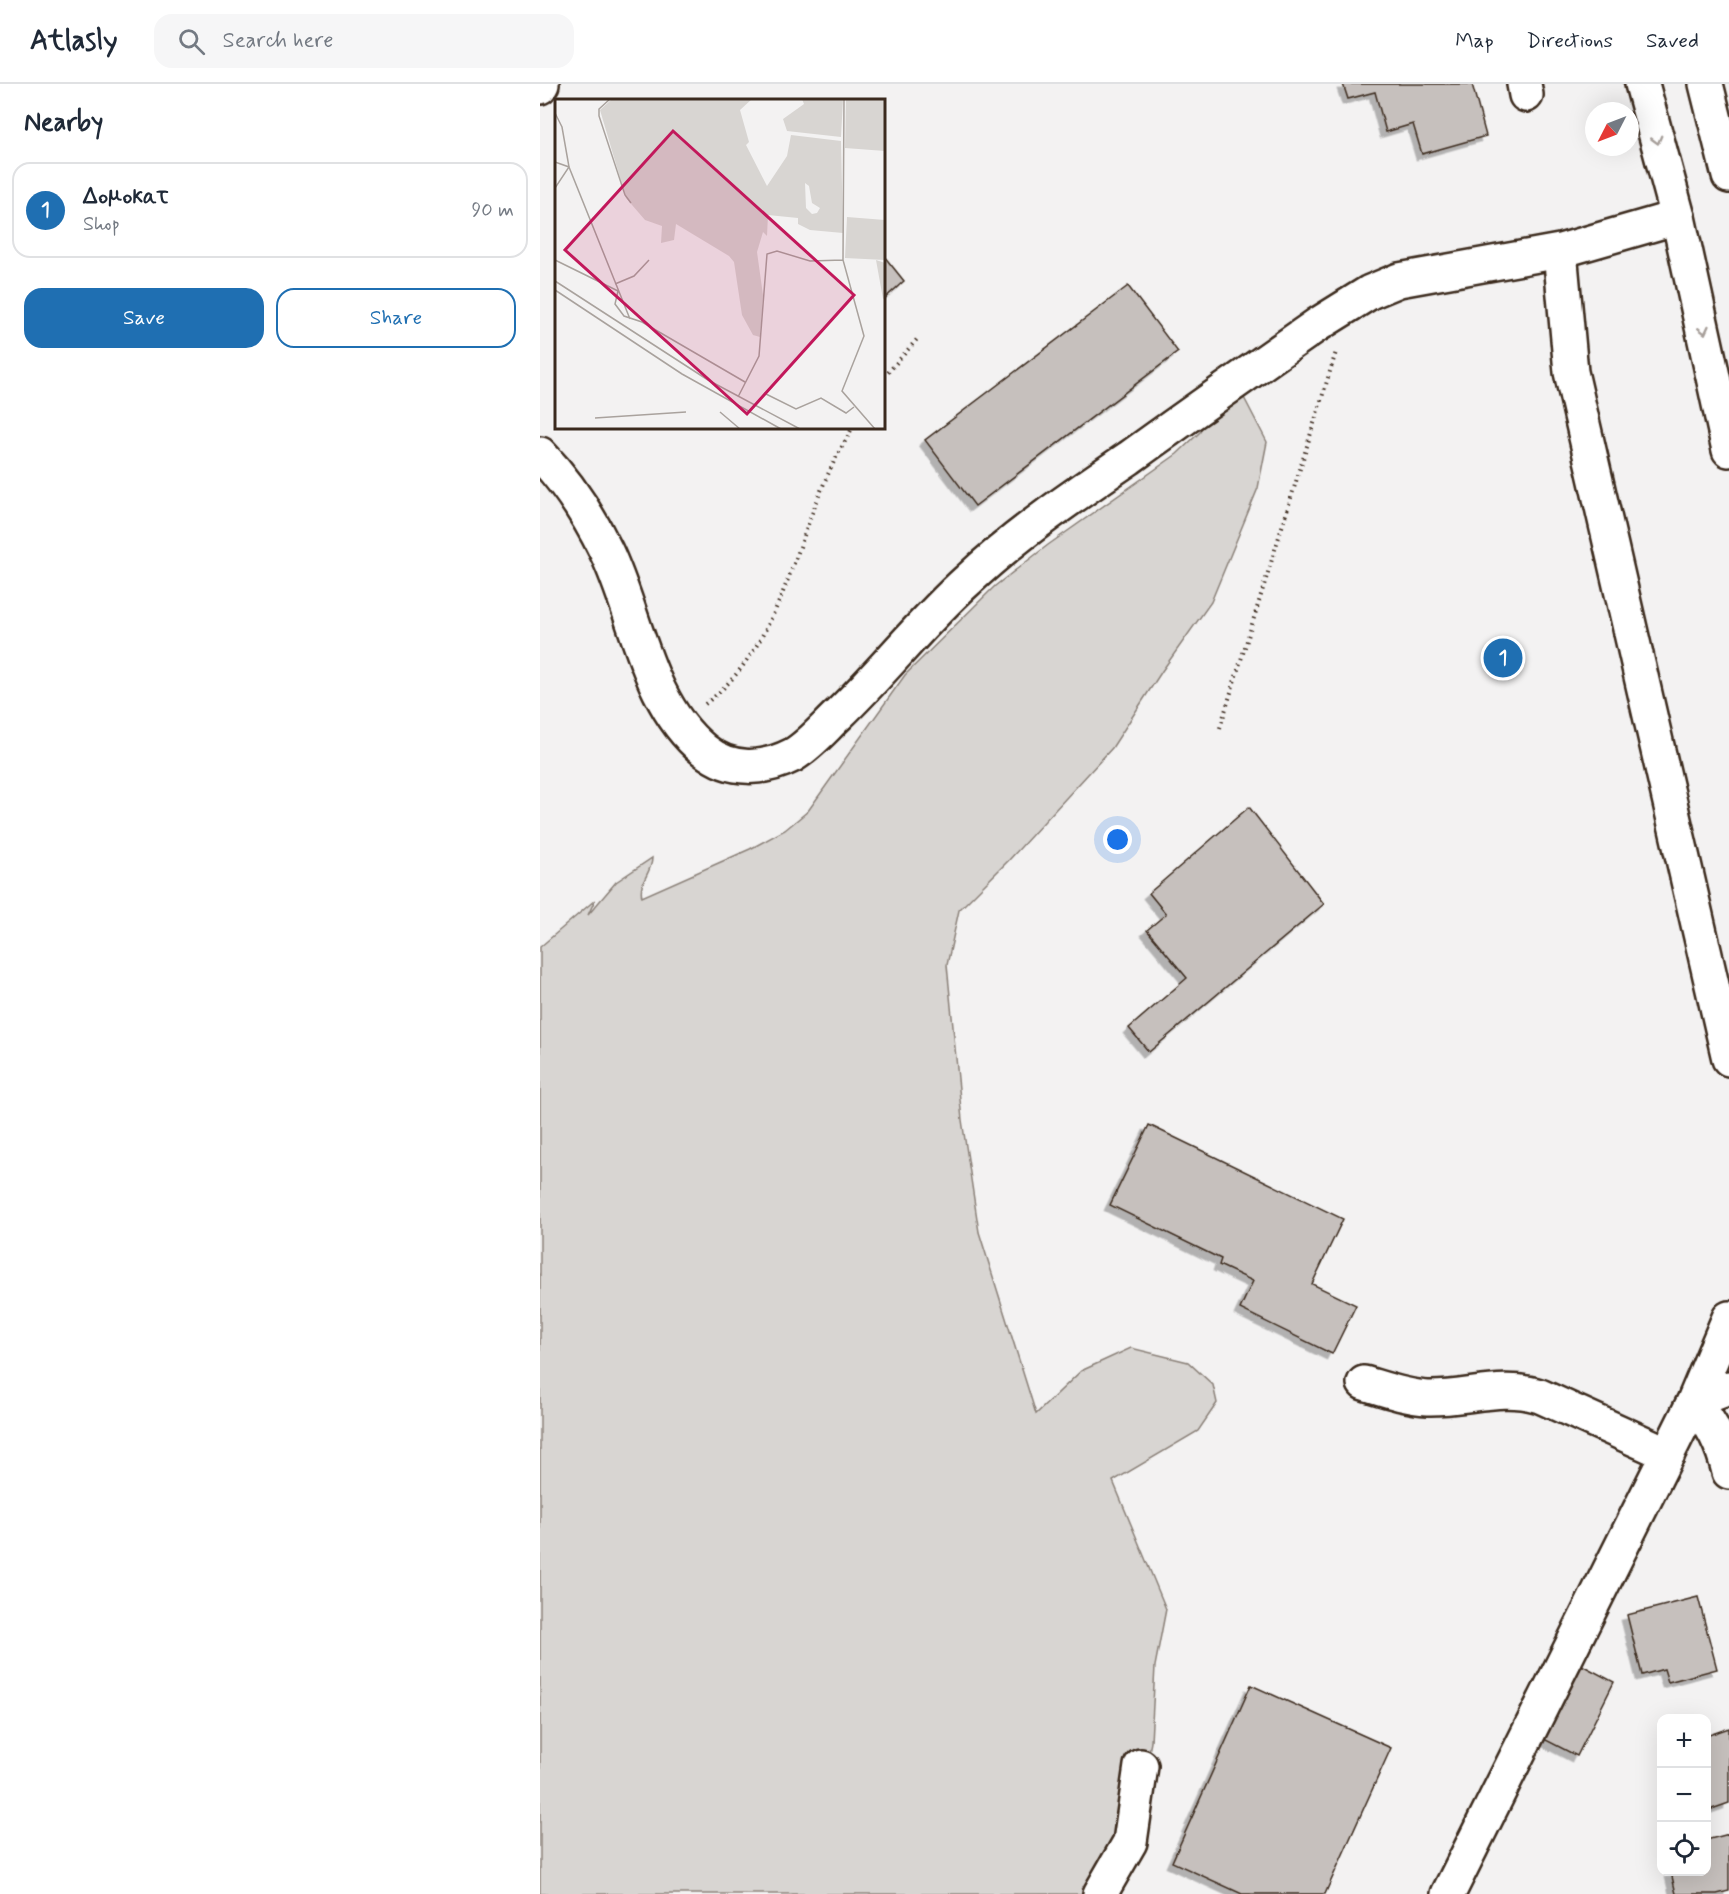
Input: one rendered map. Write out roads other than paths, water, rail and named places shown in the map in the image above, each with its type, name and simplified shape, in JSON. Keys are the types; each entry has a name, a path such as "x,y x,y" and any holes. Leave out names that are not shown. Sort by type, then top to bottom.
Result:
{"street":[{"path":"1642,84 1678,217 1729,450"},
{"path":"1707,84 1729,176"},
{"path":"540,454 558,473 607,552 657,683 679,725 707,753 727,764 750,767 775,763 796,753 873,680 967,580 1019,536 1298,338 1370,292 1399,280 1560,251 1678,217"},
{"path":"1560,251 1571,372 1729,1059"},
{"path":"1448,1894 1694,1401 1729,1318"},
{"path":"1364,1383 1397,1393 1428,1398 1495,1391 1527,1392 1668,1454"},
{"path":"1694,1401 1729,1388"},
{"path":"1694,1401 1712,1424 1720,1441 1729,1472"},
{"path":"1100,1894 1130,1842 1142,1766"}],"place":[{"name":"Δομοκατ","path":"1503,658"}]}
